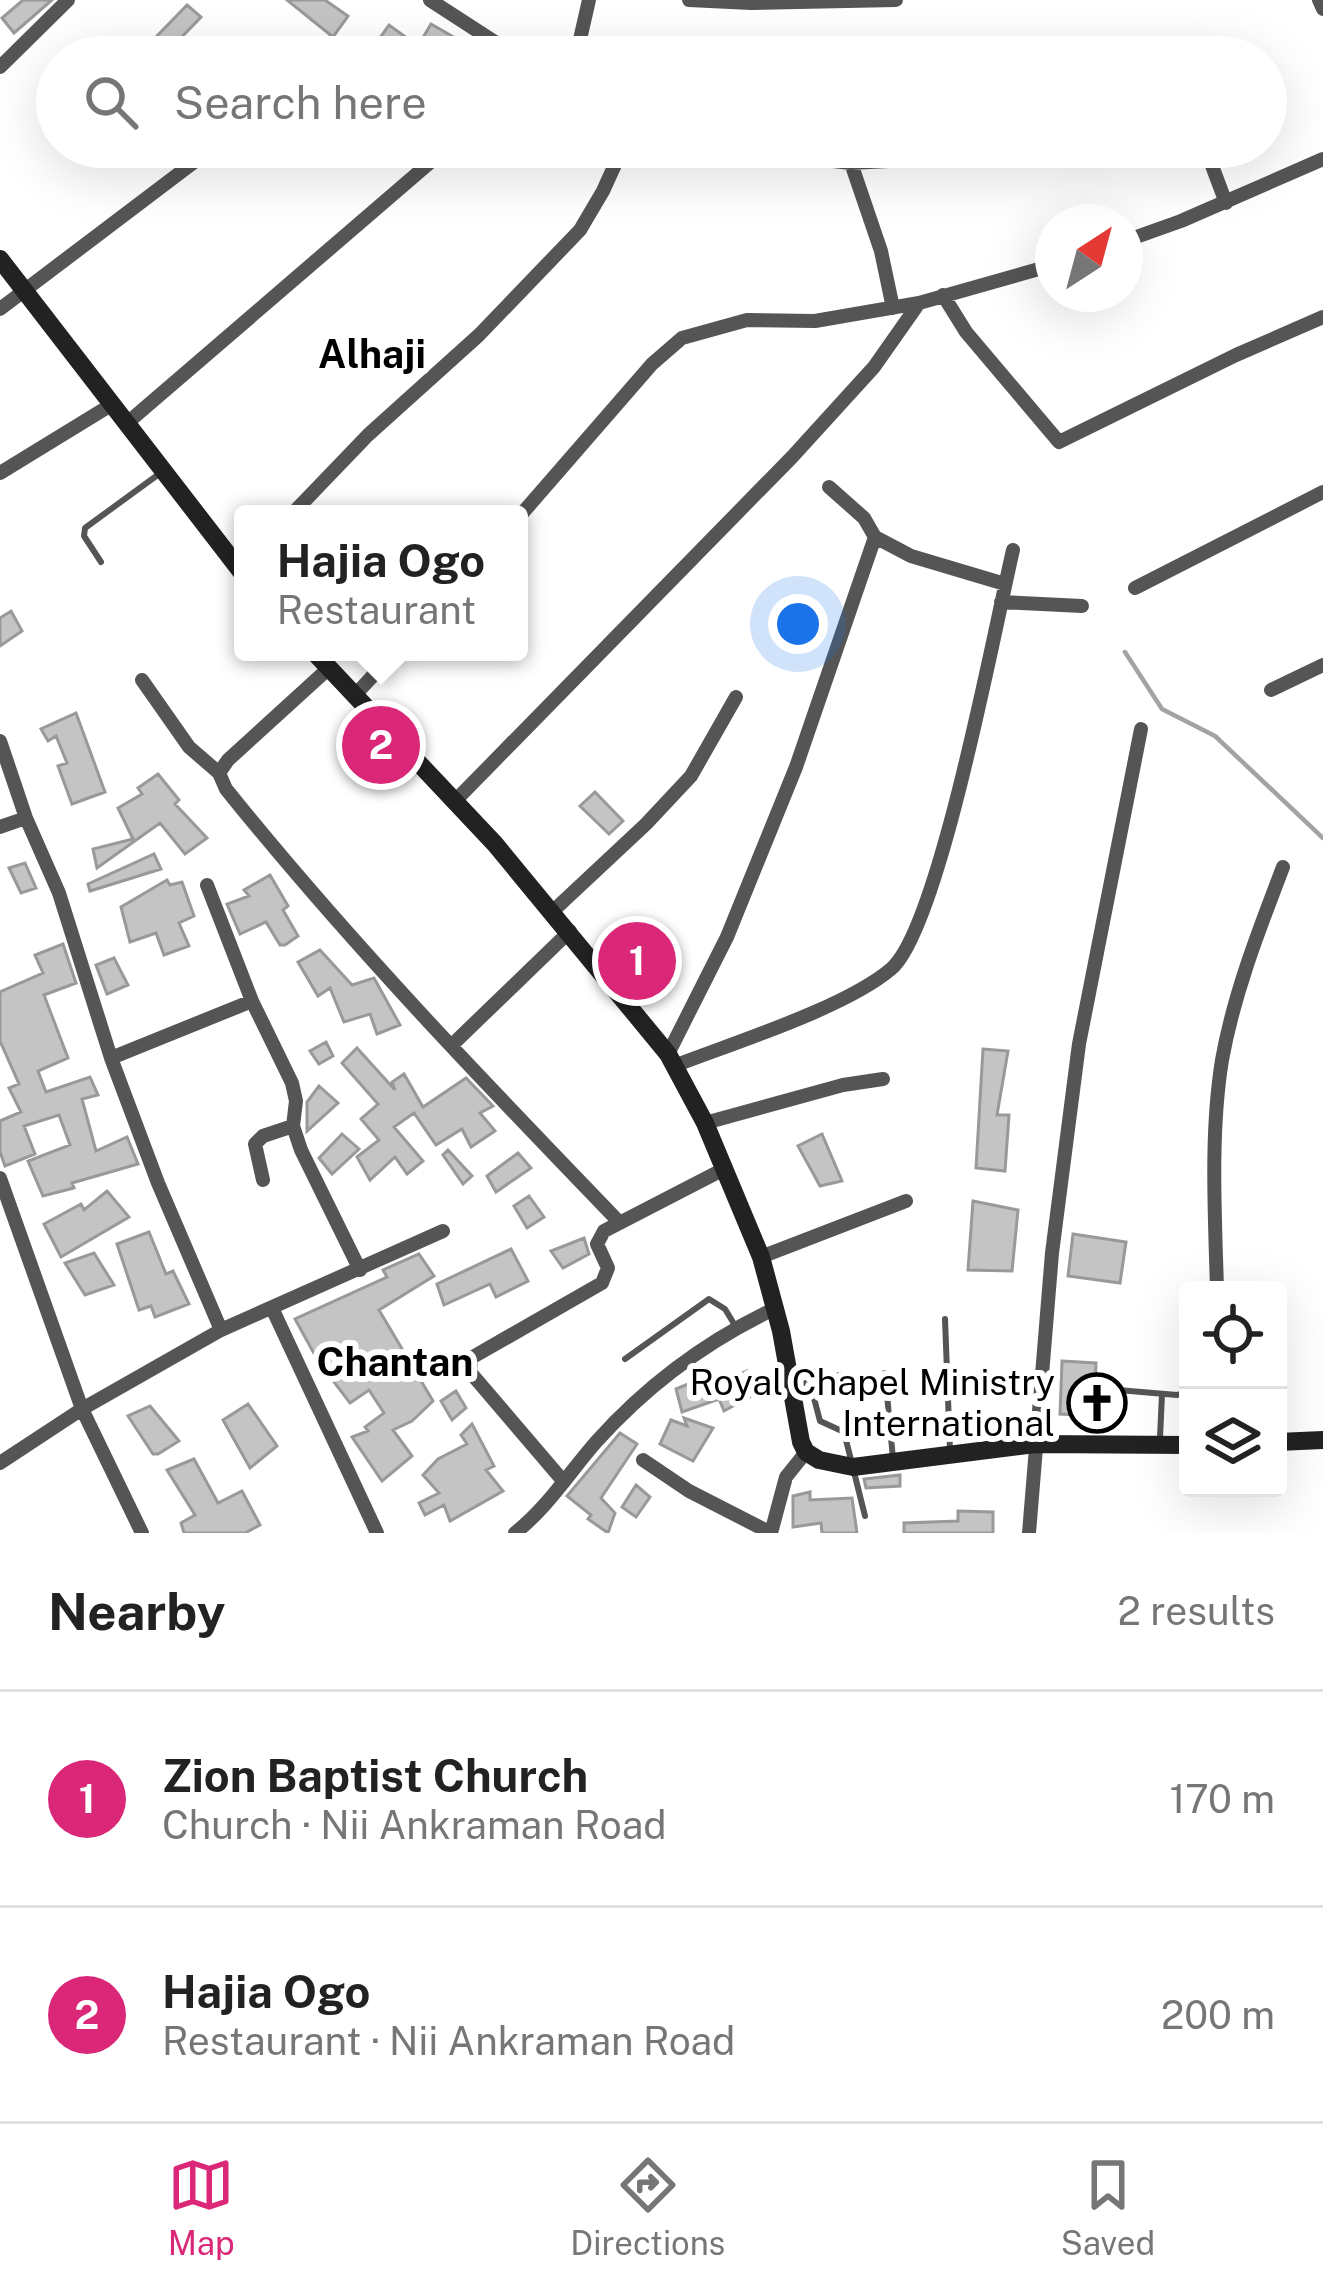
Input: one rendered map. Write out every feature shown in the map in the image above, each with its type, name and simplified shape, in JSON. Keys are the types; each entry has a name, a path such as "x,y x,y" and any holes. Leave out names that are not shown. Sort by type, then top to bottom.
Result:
{"street":[{"path":"0,67 68,0"},
{"path":"430,0 483,36"},
{"path":"581,36 589,0"},
{"path":"689,0 896,0"},
{"path":"1319,0 1323,9"},
{"path":"1143,234 1323,159"},
{"path":"0,308 186,168"},
{"path":"126,424 424,168"},
{"path":"301,505 368,435 479,335 580,230 611,168"},
{"path":"853,168 887,274 893,308"},
{"path":"1213,168 1226,203"},
{"path":"0,260 234,559"},
{"path":"528,507 652,364 682,338 747,320 815,321 920,303 1035,270"},
{"path":"943,295 966,332 1059,442 1323,317"},
{"path":"455,801 793,456 874,368 920,303"},
{"path":"0,473 111,405"},
{"path":"829,488 865,518 875,537 911,556 1005,584"},
{"path":"1135,588 1323,493"},
{"path":"671,1060 727,938 796,767 875,537"},
{"path":"671,1060 858,991 893,968 911,944 956,795 1013,550"},
{"path":"1001,602 1082,607"},
{"path":"322,661 553,911 671,1060 705,1123 761,1257 800,1385 796,1431 806,1452 832,1465 853,1467 1035,1444 1179,1445"},
{"path":"355,695 387,661"},
{"path":"1271,690 1323,665"},
{"path":"219,773 329,668"},
{"path":"142,680 189,747 219,773 226,789 307,890 620,1222"},
{"path":"553,911 691,776 736,697"},
{"path":"1029,1533 1052,1253 1079,1044 1142,729"},
{"path":"0,741 58,893 111,1058 221,1330"},
{"path":"0,827 26,818"},
{"path":"1217,1281 1222,1063 1237,994 1282,867"},
{"path":"207,885 295,1094 293,1126 360,1270"},
{"path":"452,1046 570,931"},
{"path":"111,1058 252,1001"},
{"path":"705,1123 843,1085 883,1079"},
{"path":"262,1180 255,1144 263,1136 293,1126"},
{"path":"564,1482 470,1372 471,1358 602,1283 608,1268 598,1237 724,1169"},
{"path":"0,1178 82,1409 142,1533"},
{"path":"761,1257 906,1201"},
{"path":"0,1463 82,1409 221,1330 443,1231"},
{"path":"272,1308 377,1533"},
{"path":"515,1533 635,1403 736,1327 776,1308"},
{"path":"1287,1442 1323,1440"},
{"path":"643,1460 688,1491 771,1533 786,1477 806,1452"}],"lane":[{"path":"101,562 84,536 85,528 162,472"},
{"path":"625,1359 709,1299 725,1309 736,1327"},
{"path":"945,1318 950,1455"},
{"path":"885,1372 894,1462"},
{"path":"844,1374 800,1385 818,1418 842,1428 865,1516"},
{"path":"1118,1390 1179,1395"},
{"path":"1160,1445 1162,1394"}],"building":[{"path":"23,0 52,0 14,33 2,18"},
{"path":"287,0 325,0 348,16 332,36"},
{"path":"187,5 201,17 183,36 157,36"},
{"path":"431,24 452,36 424,36"},
{"path":"389,25 404,36 381,36"},
{"path":"11,611 22,631 0,646 0,618"},
{"path":"76,713 105,792 72,804 58,766 67,763 56,736 48,741 41,729"},
{"path":"158,774 179,800 175,804 207,838 185,854 160,823 97,868 93,849 133,839 118,808 142,794 138,788"},
{"path":"595,792 623,821 609,834 580,806"},
{"path":"154,854 161,869 90,891 88,884"},
{"path":"25,863 36,888 21,893 9,868"},
{"path":"270,875 298,936 285,945 280,945 266,922 240,934 227,904 249,896 244,890"},
{"path":"167,880 170,885 182,882 194,916 179,923 189,946 164,955 156,933 130,942 121,907"},
{"path":"63,944 76,983 44,995 68,1058 38,1071 46,1092 90,1077 98,1095 82,1099 96,1151 127,1137 138,1164 43,1196 28,1161 70,1145 59,1115 24,1126 35,1154 5,1166 0,1121 21,1112 9,1088 19,1084 0,1041 0,992 43,973 35,955"},
{"path":"320,950 352,985 374,978 400,1025 377,1034 370,1014 344,1022 330,988 318,996 298,962"},
{"path":"114,958 128,985 107,994 96,965"},
{"path":"326,1042 333,1056 319,1064 310,1051"},
{"path":"357,1048 395,1090 392,1082 404,1074 423,1107 466,1078 493,1106 480,1113 495,1131 471,1147 462,1129 436,1145 414,1113 394,1127 423,1161 407,1174 395,1157 370,1180 357,1157 379,1140 361,1119 378,1104 342,1063"},
{"path":"983,1049 1008,1051 997,1115 1009,1115 1005,1171 976,1168"},
{"path":"319,1086 338,1103 307,1131 307,1102"},
{"path":"342,1134 359,1149 332,1174 319,1158"},
{"path":"822,1134 842,1181 820,1186 798,1146"},
{"path":"448,1150 472,1176 463,1184 443,1155"},
{"path":"518,1153 531,1168 496,1192 487,1176"},
{"path":"107,1191 129,1217 61,1257 44,1224 81,1204 84,1210"},
{"path":"529,1196 544,1217 527,1228 514,1206"},
{"path":"973,1201 1018,1210 1012,1271 968,1270"},
{"path":"149,1232 166,1274 173,1271 189,1304 155,1317 151,1306 139,1310 117,1244"},
{"path":"1073,1234 1126,1242 1120,1283 1068,1276"},
{"path":"584,1238 589,1254 563,1268 551,1251"},
{"path":"511,1249 528,1281 496,1297 490,1284 444,1305 437,1284"},
{"path":"94,1253 114,1285 85,1295 65,1263"},
{"path":"419,1254 434,1276 379,1310 433,1401 412,1421 393,1430 412,1456 382,1481 352,1437 368,1431 365,1427 384,1413 369,1390 350,1403 328,1379 295,1319 387,1277 383,1270"},
{"path":"1062,1361 1096,1363 1094,1416 1060,1414"},
{"path":"747,1371 757,1393 724,1411 719,1399 682,1412 676,1389 700,1379 703,1389"},
{"path":"456,1391 466,1408 452,1420 441,1401"},
{"path":"248,1404 277,1446 250,1468 223,1420"},
{"path":"150,1406 179,1441 158,1454 153,1454 128,1416"},
{"path":"684,1418 713,1428 693,1461 660,1444 671,1420 687,1426"},
{"path":"472,1424 494,1466 486,1470 503,1491 450,1521 444,1505 425,1515 419,1503 439,1493 423,1475 438,1459 467,1444 461,1435"},
{"path":"620,1433 637,1444 601,1498 615,1513 608,1533 567,1496"},
{"path":"194,1459 218,1503 242,1491 260,1525 245,1533 184,1533 181,1523 195,1515 167,1470"},
{"path":"900,1475 900,1486 866,1488 864,1479"},
{"path":"636,1485 650,1497 636,1517 622,1507"},
{"path":"810,1492 810,1500 852,1498 857,1533 822,1533 821,1523 793,1527 793,1496"},
{"path":"958,1511 993,1512 993,1533 904,1533 904,1523 958,1521"}],"waterway":[{"path":"1125,652 1162,709 1215,736 1323,838"}],"place":[{"name":"Hajia Ogo","path":"381,745"},
{"name":"Zion Baptist Church","path":"637,961"},
{"name":"Royal Chapel Ministry International","path":"1097,1403"}],"district":[{"name":"Alhaji","path":"372,354"},
{"name":"Chantan","path":"395,1362"}]}
